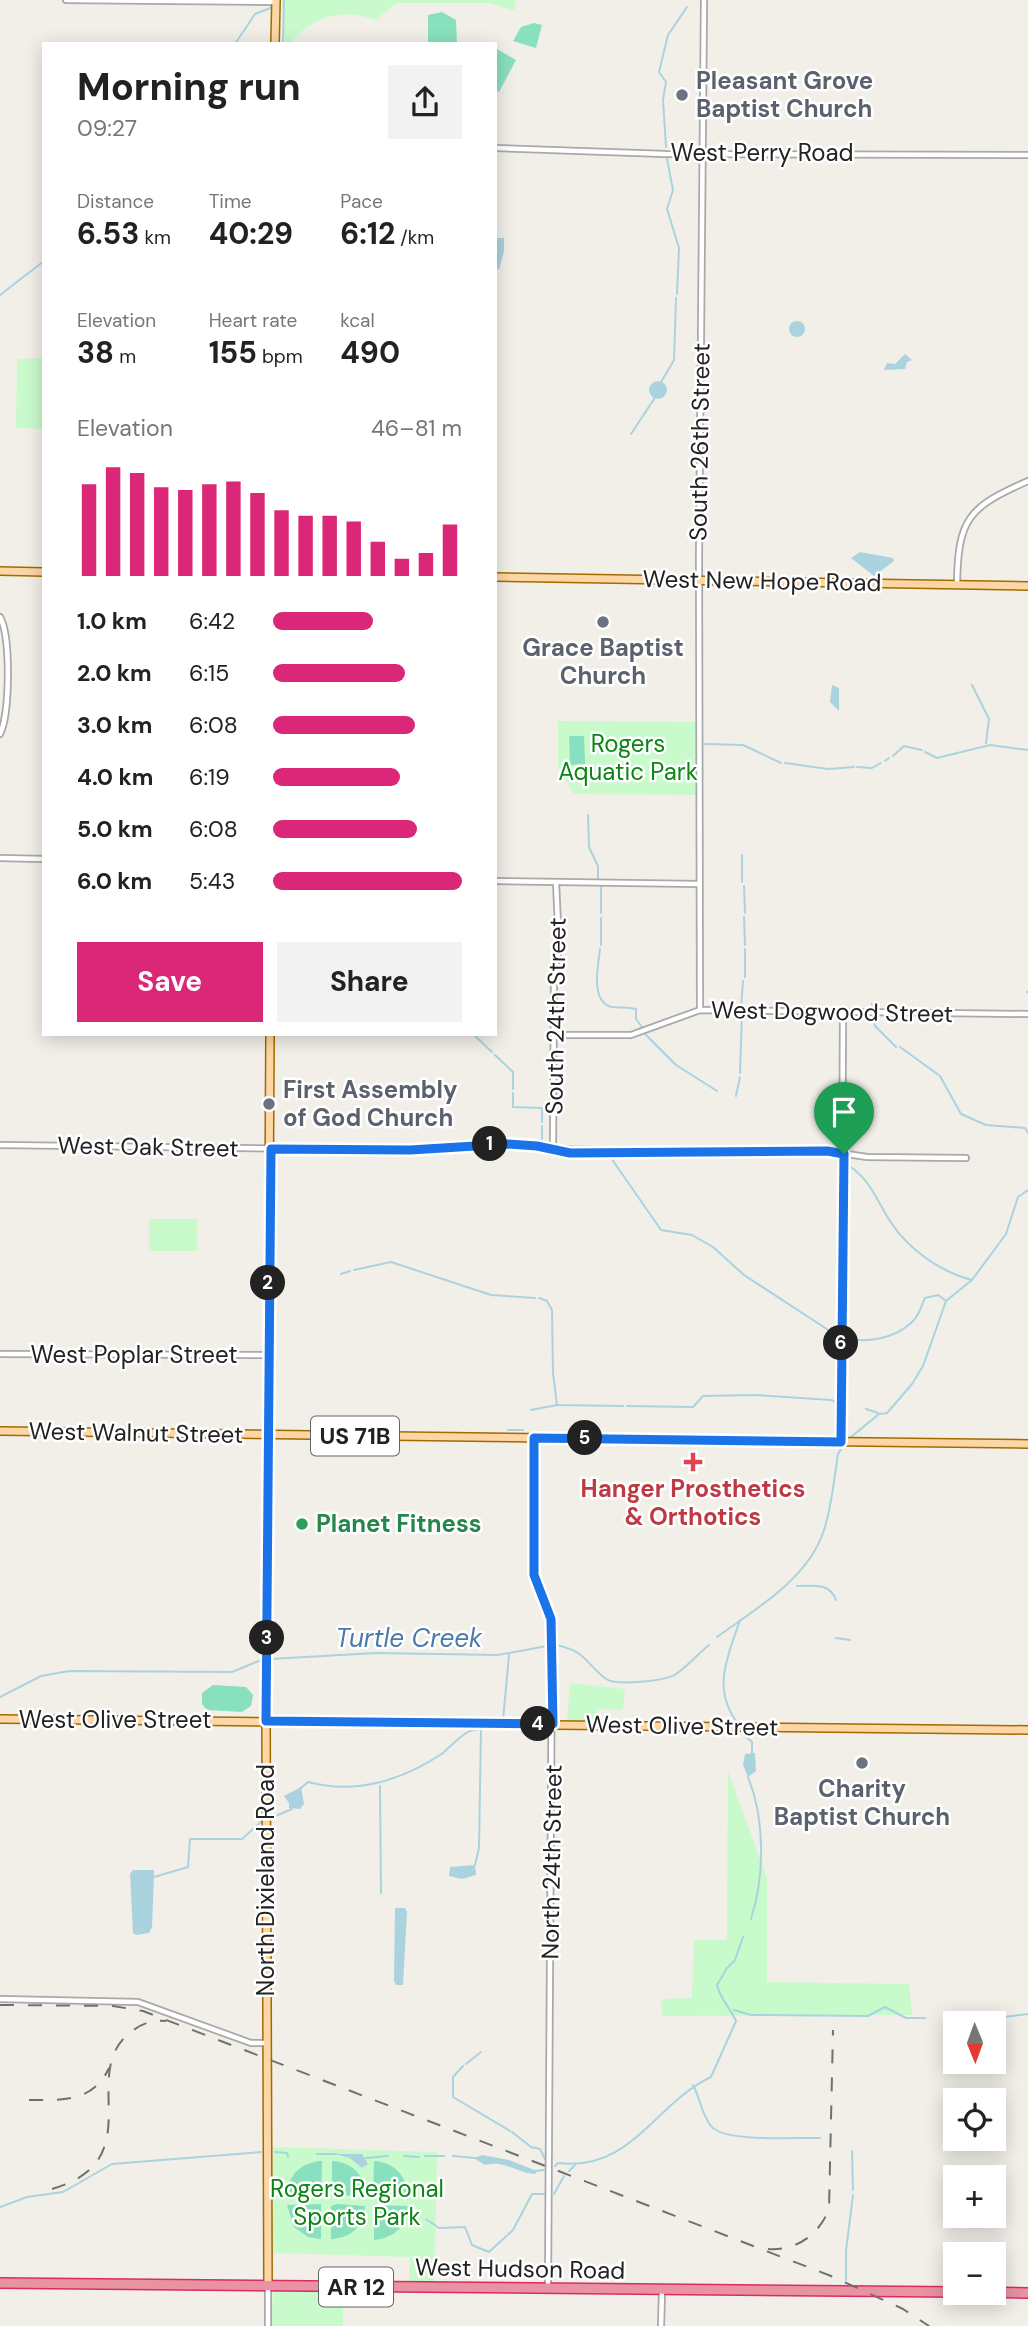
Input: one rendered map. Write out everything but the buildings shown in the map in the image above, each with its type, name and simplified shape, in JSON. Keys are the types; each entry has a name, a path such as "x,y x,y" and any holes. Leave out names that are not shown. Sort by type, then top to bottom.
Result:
{"highway":[{"name":"West Hudson Road","path":"0,2283 943,2292"},
{"path":"1006,2293 1028,2293"}],"main road":[{"path":"275,42 276,1"},
{"path":"0,571 42,572"},
{"name":"West New Hope Road","path":"497,577 1028,586"},
{"name":"North Dixieland Road","path":"268,2286 266,1721 270,1036"},
{"name":"West Walnut Street","path":"0,1431 1028,1444"},
{"name":"West Olive Street","path":"0,1719 1028,1730"}],"street":[{"path":"66,0 276,1"},
{"name":"South 26th Street","path":"700,1010 699,580 704,0"},
{"name":"West Perry Road","path":"497,148 704,154 1028,155"},
{"path":"957,584 958,550 970,519 986,500 1028,481"},
{"path":"0,617 5,634 6,697 5,722 0,734"},
{"path":"0,858 42,859"},
{"path":"497,881 699,884"},
{"name":"South 24th Street","path":"553,1150 554,975 559,947 556,882"},
{"name":"West Dogwood Street","path":"555,1035 631,1035 700,1010 1028,1014"},
{"path":"841,1442 843,1012"},
{"name":"West Oak Street","path":"0,1145 402,1150 478,1144 537,1146 594,1153 827,1151 844,1154 966,1158"},
{"name":"West Poplar Street","path":"0,1353 268,1355"},
{"name":"North 24th Street","path":"534,1438 534,1575 551,1619 553,1724 548,2289"},
{"path":"0,1999 138,2003 251,2043 267,2043"},
{"name":"North Dixieland Road","path":"268,2286 268,2326"},
{"path":"661,2326 662,2290"}],"green space":[{"path":"282,0 515,0 515,11 490,3 396,3 376,20 364,16 340,15 319,20 308,26 292,42 285,42"},
{"path":"442,12 456,20 457,42 428,42 428,15"},
{"path":"534,23 542,25 536,48 513,41 521,27"},
{"path":"497,49 516,60 499,92 497,91"},
{"path":"42,358 42,429 16,428 17,359"},
{"name":"Rogers Aquatic Park","path":"558,721 697,722 697,795 574,794 558,766"},
{"path":"569,736 584,736 585,764 570,765"},
{"path":"149,1219 197,1219 197,1251 149,1251"},
{"path":"570,1683 625,1689 623,1710 600,1709 596,1713 595,1722 567,1722"},
{"path":"213,1685 246,1687 253,1695 251,1706 242,1712 207,1710 202,1704 202,1693"},
{"path":"728,1771 767,1878 767,1982 909,1984 912,2015 662,2016 661,1999 692,1998 694,1940 727,1940"},
{"name":"Rogers Regional Sports Park","path":"273,2147 437,2152 434,2283 409,2284 410,2257 272,2253"},
{"path":"322,2161 321,2196 287,2195 290,2181 297,2171 308,2164"},
{"path":"332,2161 346,2164 356,2171 363,2181 366,2195 332,2196"},
{"path":"374,2161 388,2164 398,2171 405,2182 408,2196 373,2195"},
{"path":"321,2204 321,2239 308,2237 294,2227 287,2205"},
{"path":"374,2205 408,2206 405,2220 398,2230 387,2237 374,2240"},
{"path":"331,2206 365,2206 364,2213 355,2230 345,2236 331,2239"},
{"path":"273,2291 343,2292 343,2326 271,2326"}],"water":[{"path":"497,238 504,238 504,251 499,270"},
{"path":"794,321 800,321 805,329 803,335 794,337 789,332 789,326"},
{"path":"905,354 912,360 907,362 905,369 884,370 887,363 895,364"},
{"path":"658,381 664,384 667,390 664,396 658,399 652,396 649,390 652,384"},
{"path":"860,552 893,558 894,561 874,576 851,558"},
{"path":"832,685 839,688 839,711 830,702"},
{"path":"755,1753 756,1771 748,1777 743,1765 745,1754"},
{"path":"301,1787 304,1804 300,1809 289,1808 284,1796"},
{"path":"475,1865 476,1875 462,1879 449,1876 450,1867"},
{"path":"133,1870 154,1870 152,1927 149,1933 136,1935 133,1933 130,1874"},
{"path":"395,1908 405,1908 407,1912 403,1985 396,1985 394,1981"},
{"path":"335,2154 362,2154 368,2164 362,2168 350,2158"},
{"path":"482,2155 509,2160 537,2171 535,2174 505,2165 485,2165 474,2158"}],"waterway":[{"path":"283,42 284,0"},
{"path":"236,42 255,14 273,7"},
{"path":"666,147 663,100 666,82 659,72 668,35 687,7"},
{"path":"667,159 673,190 667,209 679,248 677,294"},
{"path":"0,295 42,263"},
{"path":"660,384 674,360 676,298"},
{"path":"631,434 656,396"},
{"path":"972,685 989,719 986,743"},
{"path":"705,744 743,745 781,763"},
{"path":"925,752 937,758 990,745 1028,750"},
{"path":"893,756 904,746 922,750"},
{"path":"885,761 889,758"},
{"path":"785,763 828,769 854,767"},
{"path":"857,767 872,768 881,763"},
{"path":"588,815 589,847 598,866 598,880"},
{"path":"742,855 742,882"},
{"path":"601,885 601,913"},
{"path":"744,886 745,913"},
{"path":"744,917 745,945"},
{"path":"601,918 601,945"},
{"path":"600,949 597,982 601,998 605,1004 612,1007 636,1009 636,1019 642,1027"},
{"path":"745,949 745,977"},
{"path":"741,1007 743,981"},
{"path":"872,1004 873,1010"},
{"path":"740,1073 742,1013"},
{"path":"874,1017 875,1026 896,1047"},
{"path":"644,1033 676,1065 717,1091"},
{"path":"475,1036 492,1052"},
{"path":"900,1047 940,1076 961,1114 986,1125 1025,1128 1028,1133"},
{"path":"495,1055 513,1072 513,1089"},
{"path":"736,1096 740,1077"},
{"path":"513,1093 513,1107 542,1108 542,1122"},
{"path":"542,1126 542,1142 552,1144"},
{"path":"559,1146 599,1147 607,1150"},
{"path":"823,1154 840,1158"},
{"path":"609,1155 661,1230 692,1235 713,1247 744,1275 839,1337"},
{"path":"849,1166 868,1184 897,1231 915,1250 948,1271 972,1280"},
{"name":"Turtle Creek","path":"851,1437 879,1414 887,1413 912,1384 923,1366 946,1301 972,1280 1006,1234 1018,1197 1028,1190"},
{"path":"354,1270 391,1262 491,1295 535,1298"},
{"path":"341,1274 350,1271"},
{"path":"844,1338 871,1340 889,1336 914,1320 925,1298 938,1295 945,1300"},
{"path":"539,1298 547,1301 552,1310 553,1373 557,1405 623,1406"},
{"path":"627,1406 693,1407 703,1396 756,1395 832,1400 839,1405"},
{"path":"531,1410 557,1405"},
{"path":"866,1409 878,1413"},
{"path":"508,1430 523,1430"},
{"name":"Turtle Creek","path":"717,1637 794,1578 817,1547 831,1502 838,1454 843,1446"},
{"path":"797,1586 825,1588 836,1600"},
{"path":"736,1721 725,1696 724,1671 740,1620"},
{"path":"836,1638 850,1640"},
{"name":"Turtle Creek","path":"557,1645 580,1655 606,1679 630,1682 671,1677 709,1645"},
{"name":"Turtle Creek","path":"270,1659 376,1653 498,1655 547,1646"},
{"path":"503,1720 509,1655"},
{"name":"Turtle Creek","path":"0,1697 41,1676 69,1671 232,1672 261,1660"},
{"path":"301,1788 308,1782 344,1787 361,1786 395,1777 428,1763 468,1732 495,1728"},
{"path":"475,1865 479,1848 481,1730"},
{"path":"742,1733 752,1742 752,1754"},
{"path":"748,1777 758,1811 761,1847 759,1884 751,1919"},
{"path":"380,1786 381,1893"},
{"path":"271,1818 292,1809"},
{"path":"154,1877 188,1867 190,1839 242,1839 263,1820"},
{"path":"726,1969 735,1960 743,1937"},
{"path":"555,2166 558,2163 583,2163 605,2157 623,2147 673,2103 711,2077 736,2021 717,1985 726,1970"},
{"path":"734,2010 751,2015 868,2016 885,2007 906,2018 925,2018"},
{"path":"1006,2017 1028,2014"},
{"path":"466,2064 481,2052"},
{"path":"463,2066 453,2077 453,2097 510,2131"},
{"path":"693,2085 708,2122 719,2131 745,2137 820,2138"},
{"path":"512,2132 531,2147 540,2149 545,2159"},
{"path":"852,2151 853,2190"},
{"path":"0,2207 27,2197 63,2192 112,2164 261,2152"},
{"path":"275,2152 287,2153 288,2157"},
{"path":"317,2154 336,2154"},
{"path":"366,2158 388,2156"},
{"path":"404,2156 419,2157"},
{"path":"425,2156 444,2156"},
{"path":"453,2156 475,2158"},
{"path":"569,2171 575,2165"},
{"path":"535,2171 544,2170"},
{"path":"554,2194 564,2176"},
{"path":"426,2219 439,2228 465,2227 472,2245 489,2252 513,2230 532,2194 545,2194"},
{"path":"846,2280 846,2251 853,2195"}],"railway":[{"path":"0,2005 113,2006 143,2011 831,2276 903,2309 929,2326"},
{"path":"52,2189 82,2176 99,2158 107,2137 110,2070 116,2049 139,2026 166,2021"},
{"path":"768,2249 788,2247 805,2240 813,2234 829,2209 833,2030"},
{"path":"29,2100 64,2099 85,2094 94,2088 109,2068"}],"place":[{"name":"Pleasant Grove Baptist Church","path":"682,95"},
{"name":"Grace Baptist Church","path":"603,622"},
{"name":"First Assembly of God Church","path":"269,1104"},
{"name":"Hanger Prosthetics & Orthotics","path":"693,1462"},
{"name":"Planet Fitness","path":"302,1524"},
{"name":"Charity Baptist Church","path":"862,1763"}],"route":[{"path":"508,1144 537,1146 570,1153 827,1151 844,1154 841,1442 534,1438 534,1575 551,1619 553,1724 266,1721 271,1149 410,1150 508,1144"}]}
